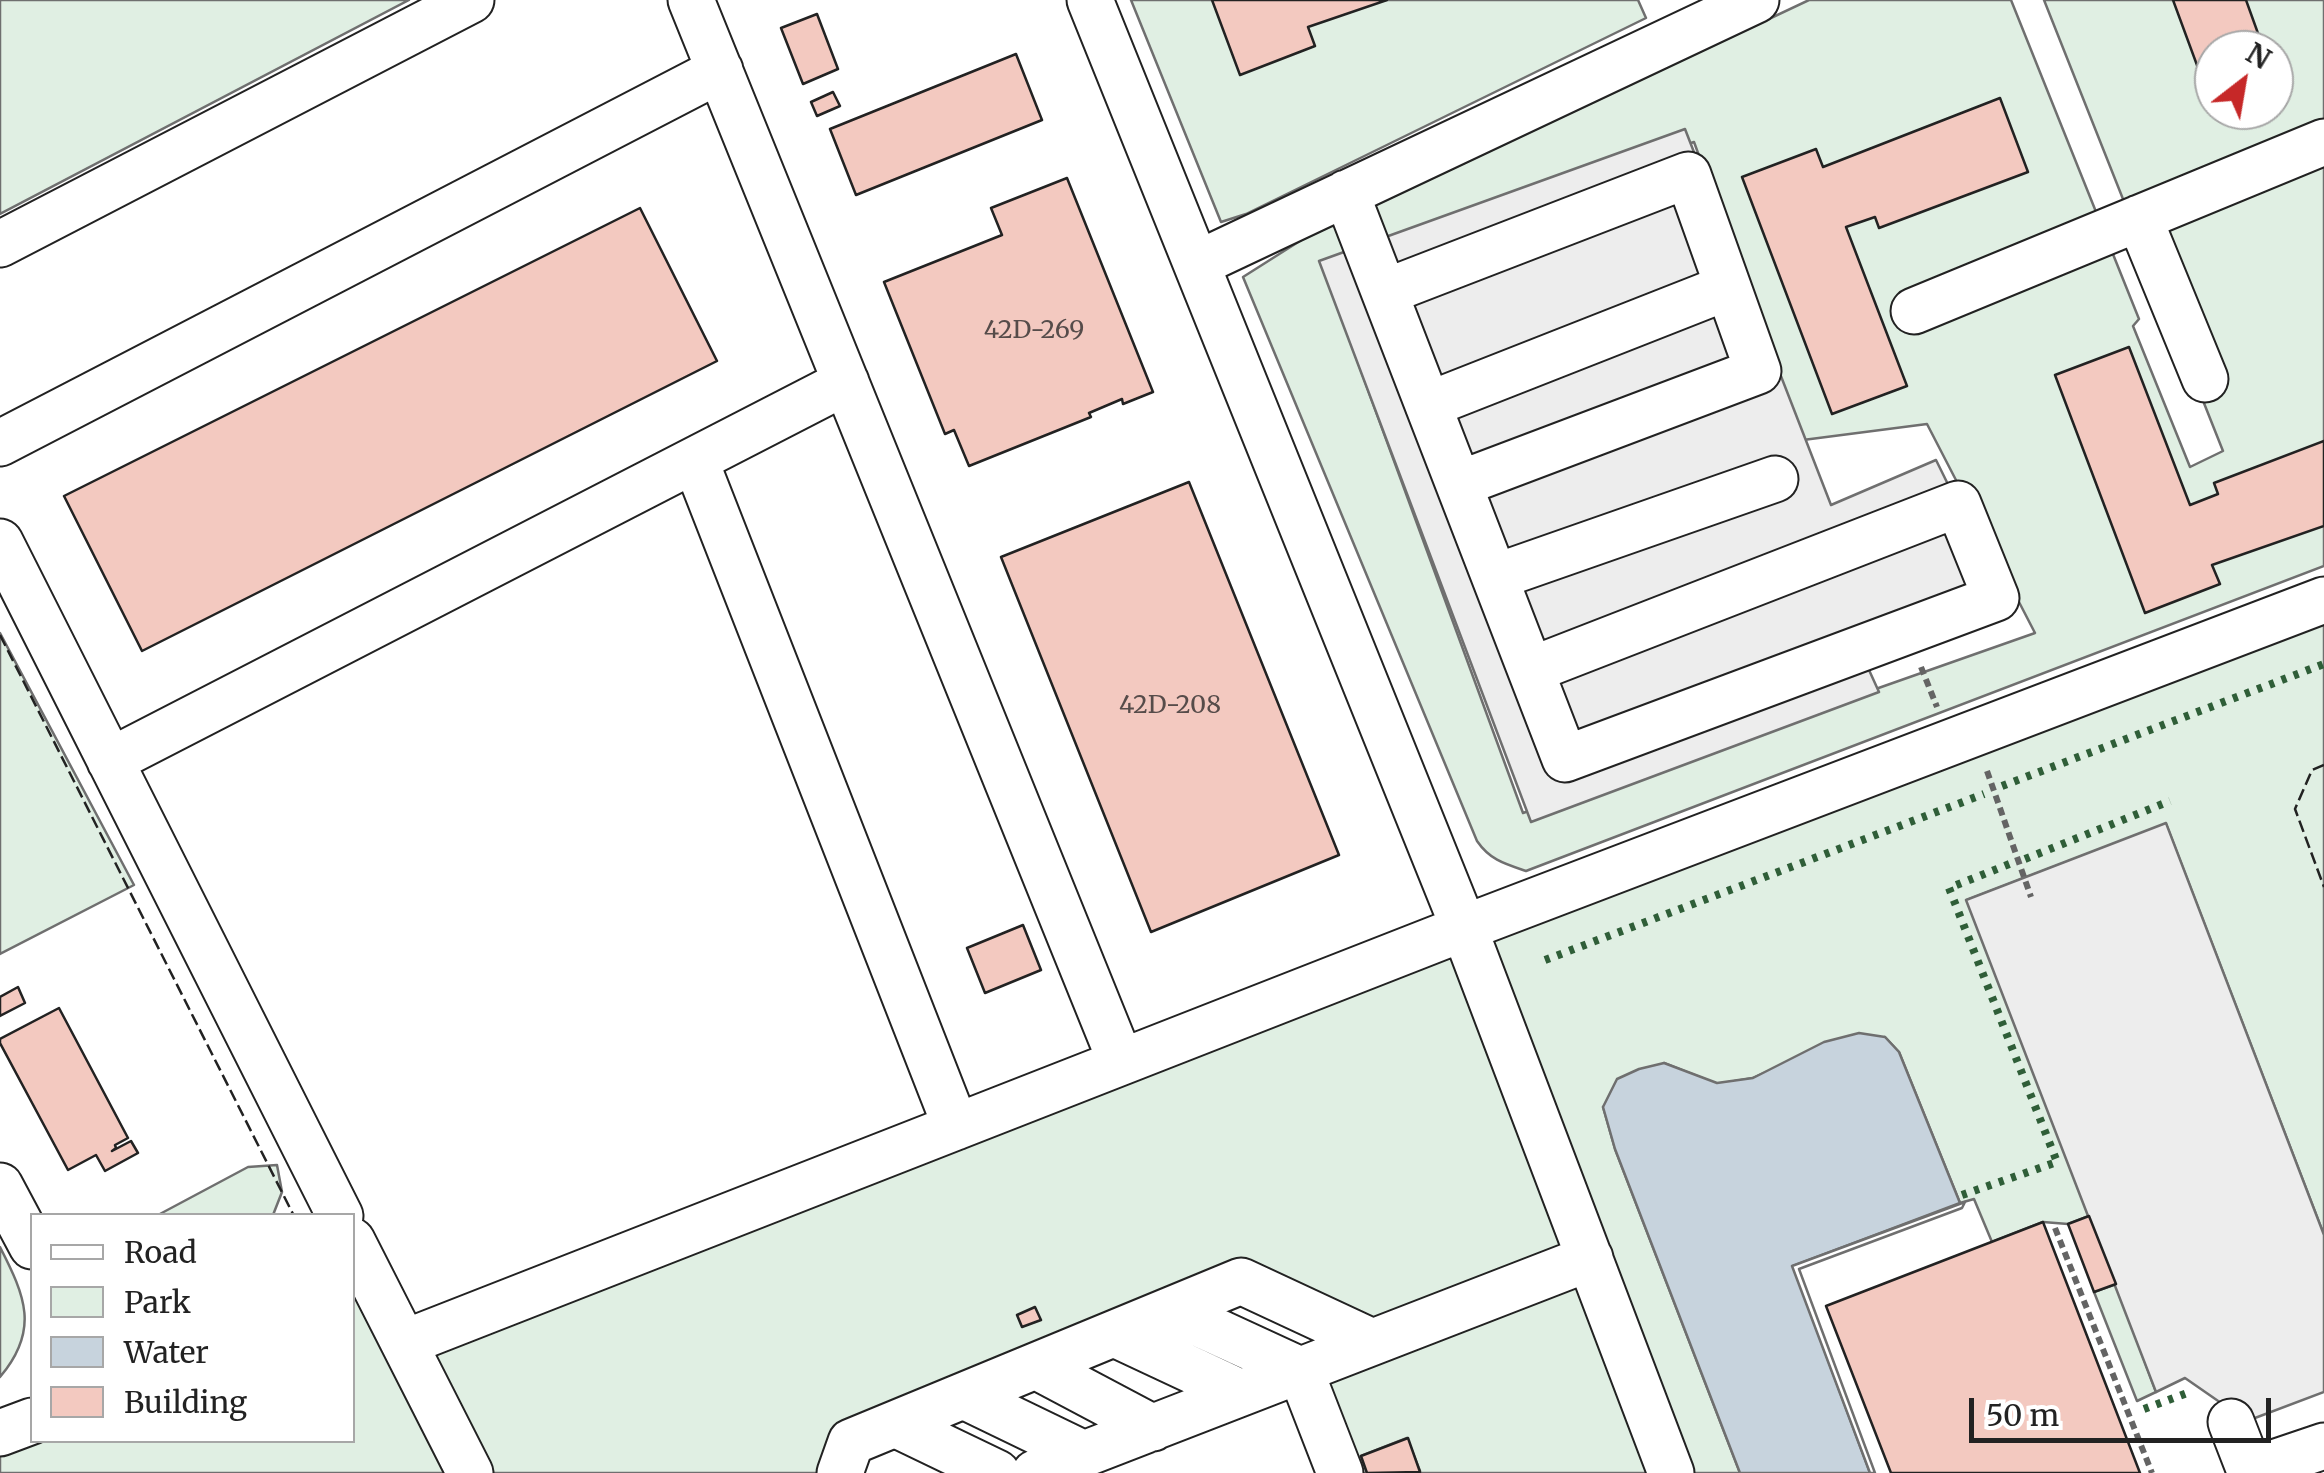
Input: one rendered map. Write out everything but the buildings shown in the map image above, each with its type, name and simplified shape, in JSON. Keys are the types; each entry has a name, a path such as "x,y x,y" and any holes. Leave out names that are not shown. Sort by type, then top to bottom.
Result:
{"lane":[{"path":"0,244 471,0"},
{"path":"692,0 1121,1062"},
{"path":"1090,0 1464,928 1671,1473"},
{"path":"1197,264 1756,0"},
{"path":"0,443 720,70"},
{"path":"1914,312 2324,142"},
{"path":"1385,292 1688,175 1758,371 1459,484"},
{"path":"1346,193 1565,759 1996,598 1958,504 1531,670"},
{"path":"2139,218 2205,379"},
{"path":"1428,405 1728,287"},
{"path":"110,761 846,382"},
{"path":"694,460 956,1127"},
{"path":"1494,577 1775,478"},
{"path":"0,542 338,1213"},
{"path":"404,1342 1464,928 2324,600"},
{"path":"0,1186 30,1242"},
{"path":"355,1253 364,1290 404,1342 470,1473"},
{"path":"1035,1473 1590,1258"},
{"path":"840,1473 850,1442 1242,1281 1372,1342"},
{"path":"1172,1311 1300,1370 1340,1473"},
{"path":"1115,1334 1241,1393"},
{"path":"1036,1366 1153,1428"},
{"path":"964,1396 1084,1454"},
{"path":"2232,1422 2250,1471 2324,1446"},
{"path":"895,1424 996,1473"}],"path":[{"path":"2055,1228 2152,1473"}],"green space":[{"path":"0,0 409,0 0,214"},
{"path":"1131,0 1638,0 1646,18 1246,214 1221,222"},
{"path":"1809,0 2011,0 2139,319 2133,326 2190,467 2223,451 2044,0 2324,0 2324,566 1526,871 1493,857 1477,841 1243,277 1303,239","holes":["1694,142 1803,440 1927,424 2035,633 1523,813 1323,267"]},
{"path":"2324,600 2324,1235 2166,824 1967,900 2089,1216 2068,1224 2043,1222 1992,1242 1974,1199 1960,1203 1899,1052 1885,1037 1789,1062 1753,1078 1717,1084 1664,1063 1603,1107 1615,1149 1740,1473 1418,1473 1407,1438 1361,1456 1367,1473 1340,1473 1300,1370 1370,1343 1241,1281 840,1473 0,1473 0,1433 30,1440 30,1443 355,1443 355,1294 375,1286 404,1342"},
{"path":"0,633 134,885 0,954"},
{"path":"277,1165 282,1192 274,1213 162,1213 248,1167"},
{"path":"0,1247 22,1297 24,1328 13,1360 0,1377"},
{"path":"2116,1284 2156,1392 2137,1401 2094,1292"}],"shaded area":[{"path":"1685,129 1831,505 1936,460 2006,602 1864,659 1879,692 1531,822 1319,261"},
{"path":"2166,823 2324,1235 2324,1392 2247,1421 2185,1378 2156,1392 1966,900"}],"water":[{"path":"1859,1033 1885,1037 1899,1052 1960,1203 1793,1266 1870,1473 1740,1473 1615,1149 1603,1107 1617,1079 1639,1069 1664,1063 1717,1083 1753,1078 1824,1042"}],"pier":[{"path":"1965,1202 1962,1208 1799,1269 1875,1473 1870,1473 1792,1266"}],"hedge":[{"path":"2002,786 2324,664"},
{"path":"1545,960 1984,794"},
{"path":"2025,859 2170,801"},
{"path":"1962,1195 2057,1162 1949,888 2012,863"},
{"path":"2144,1409 2187,1393"}],"fence":[{"path":"0,635 292,1213"},
{"path":"2324,765 2312,770 2295,809 2324,887"}]}
